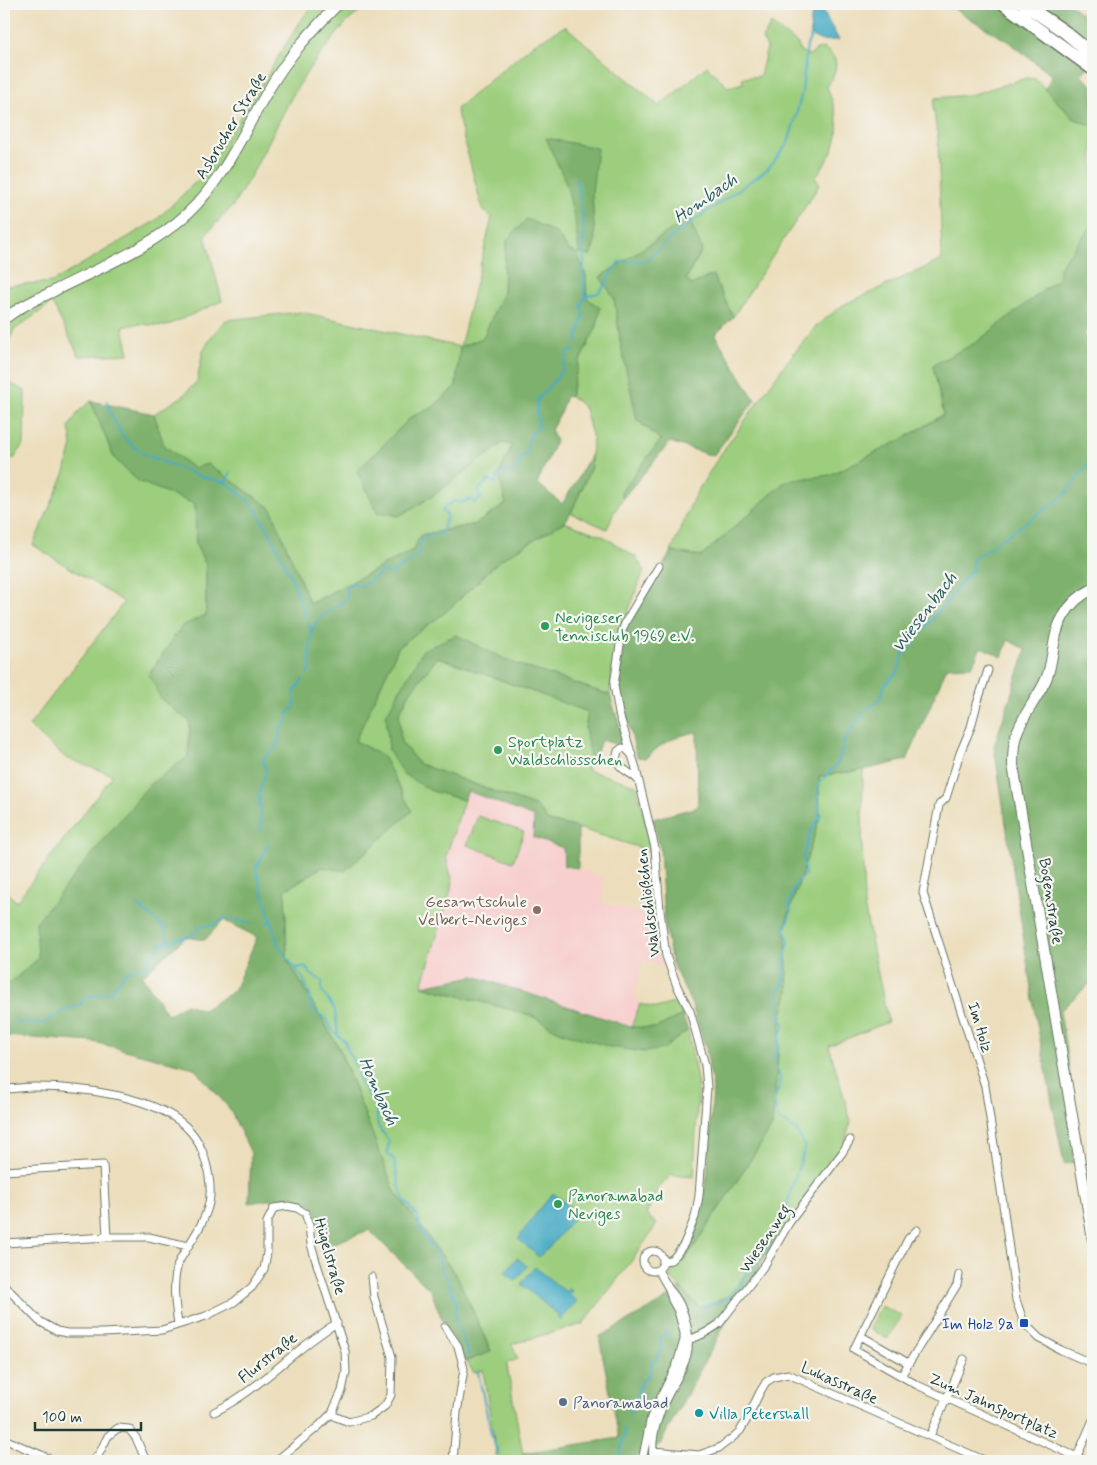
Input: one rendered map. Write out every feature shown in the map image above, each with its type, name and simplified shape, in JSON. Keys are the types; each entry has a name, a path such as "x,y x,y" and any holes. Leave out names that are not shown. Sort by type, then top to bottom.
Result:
{"highway":[{"path":"1004,4 1093,70"},
{"path":"1024,4 1065,32 1093,55"}],"main road":[{"name":"Asbrucher Straße","path":"4,319 26,304 135,252 188,212 226,167 270,88 290,57 338,4"},
{"name":"Bogenstraße","path":"1093,589 1074,601 1061,620 1046,678 1021,724 1013,749 1013,765 1093,1239"}],"street":[{"name":"Waldschlößchen","path":"659,566 622,631 614,685 655,848 666,956 677,986 690,1011 705,1065 707,1087 700,1188 695,1217 684,1244 671,1260 663,1261"},
{"name":"Im Holz","path":"988,670 971,728 960,753 946,798 939,805 923,893 985,1086 1016,1300 1024,1323 1039,1338 1093,1364"},
{"path":"632,755 622,748 618,751 616,759 620,767 637,779"},
{"path":"4,1089 34,1087 114,1094 140,1102 168,1114 191,1132 202,1150 208,1170 210,1186 209,1203 201,1225 178,1263 174,1292 178,1324"},
{"name":"Wiesenweg","path":"687,1340 719,1324 766,1263 789,1223 850,1140"},
{"path":"4,1171 103,1165 107,1237"},
{"name":"Hügelstraße","path":"4,1285 39,1321 67,1334 103,1334 162,1330 206,1316 234,1302 252,1287 261,1274 266,1261 269,1214 274,1208 288,1206 297,1208 305,1213 310,1225 311,1244 345,1351 346,1372 342,1392 332,1413 276,1461"},
{"path":"860,1336 908,1239 917,1230"},
{"path":"4,1242 149,1236 188,1246"},
{"path":"649,1252 656,1252 662,1256 663,1264 658,1270 650,1270 645,1266 644,1258 649,1252"},
{"path":"653,1461 658,1419 689,1349 687,1340 688,1327 683,1309 658,1270"},
{"name":"Zum Jahnsportplatz","path":"901,1376 957,1285 958,1275"},
{"path":"332,1413 336,1417 349,1422 371,1416 384,1406 391,1394 392,1357 374,1297 372,1277"},
{"name":"Flurstraße","path":"214,1412 257,1385 319,1333 337,1323"},
{"path":"445,1328 458,1346 464,1369 457,1413 453,1461"},
{"name":"Zum Jahnsportplatz","path":"908,1364 860,1336 854,1349 917,1385 1076,1459 1086,1461"},
{"path":"642,1461 650,1417 687,1340"},
{"path":"930,1436 964,1359"},
{"name":"Lukasstraße","path":"653,1452 699,1455 719,1448 740,1431 766,1382 774,1376 788,1374 986,1461"},
{"path":"1076,1459 1093,1420"},
{"path":"92,1461 99,1454 108,1436 118,1428 129,1429 136,1438 146,1461"},
{"path":"4,1439 55,1461"}],"shaded area":[{"name":"Gesamtschule Velbert-Neviges","path":"467,791 534,817 563,849 564,866 578,868 604,878 602,902 656,918 657,947 662,966 644,960 634,995 640,1004 631,1027 474,976 422,986 453,883 446,857"}],"green space":[{"path":"316,4 368,4 345,24 309,69 291,98 253,172 233,206 205,235 222,301 166,326 136,324 123,327 129,354 79,356 52,303 14,330 4,351 4,286 52,282 155,221 201,177 303,17"},
{"path":"946,4 1070,4 1093,24 1093,62 1081,75 1093,86 1093,126 1073,118 1045,89 1052,76 1012,44"},
{"path":"771,24 798,44 800,52 810,55 823,48 833,56 836,66 827,87 836,113 837,137 835,145 815,178 820,184 733,317 713,275 691,285 686,279 702,250 614,298 621,346 661,440 620,493 623,498 614,512 607,529 571,513 591,467 593,439 585,409 575,399 570,397 579,362 597,326 587,299 586,275 556,233 507,240 503,292 483,338 460,347 492,218 482,208 456,109 531,46 565,26 659,106 707,66 728,87 743,83 742,78 760,76 767,47 762,39"},
{"path":"1026,78 1037,79 1073,118 1093,126 1093,224 1060,278 977,342 933,365 944,414 903,439 830,475 786,481 702,556 671,552 694,497 718,458 786,363 817,325 843,305 942,260 938,138 933,106 935,98 970,95"},
{"path":"546,138 597,148 592,193 595,242 590,256 579,253 575,220 566,183"},
{"path":"689,218 702,250 686,279 691,285 713,275 733,317 715,335 755,400 713,456 670,442 623,498 620,493 661,440 637,420 621,346 614,298 600,277"},
{"path":"527,219 556,233 570,251 577,253 586,275 587,298 600,308 597,326 579,362 570,397 566,396 560,414 551,430 556,441 537,483 562,504 591,454 591,467 571,513 564,522 500,560 447,611 399,646 355,741 383,756 412,811 345,871 322,867 285,890 287,959 339,1048 394,1190 458,1278 491,1352 466,1361 441,1317 431,1291 369,1230 323,1247 313,1204 285,1197 249,1203 251,1153 229,1108 194,1068 94,1042 4,1036 4,988 38,959 36,922 149,785 188,757 190,722 161,699 149,674 182,626 206,615 206,565 196,545 195,504 138,481 114,458 91,401 154,414 164,445 193,468 208,464 271,508 310,604 413,550 421,535 476,524 506,504 499,475 512,445 503,443 431,497 399,516 377,512 357,471 411,417 432,408 456,386 460,347 483,338 503,292 507,240","holes":["223,920 257,937 234,991 203,1010 186,1004 168,1015 142,976 186,937 205,940"]},
{"path":"1093,224 1093,323 1084,334 1093,343 1093,997 1090,983 1060,1011 1083,1160 1064,1164 1035,1013 994,746 1026,650 1008,640 1002,657 981,647 972,666 947,667 907,760 863,770 819,776 820,817 785,926 788,992 781,1020 772,1127 684,1262 678,1259 694,1232 699,1218 707,1178 713,1088 706,1048 692,1005 672,963 664,920 660,847 653,819 698,807 697,732 670,740 646,758 637,757 619,684 624,635 628,623 671,552 702,556 786,481 830,475 903,439 944,415 933,365 977,342 1059,278 1059,267"},
{"path":"301,312 460,347 456,386 432,408 411,417 399,516 431,497 503,443 512,445 499,475 506,504 476,524 421,535 413,550 309,604 271,508 193,468 163,445 154,414 183,396 197,381 203,351 213,334 226,320"},
{"path":"4,380 25,391 24,443 14,459 4,451"},
{"path":"91,401 114,458 138,481 195,504 196,545 206,565 206,615 182,626 161,699 190,722 188,758 149,785 38,959 4,988 4,888 16,902 113,775 66,758 29,726 124,602 33,545 65,472 72,445 69,427 79,411"},
{"path":"564,522 603,536 636,557 644,571 618,637 610,695 513,663 456,636 399,689 389,751 432,791 464,800 446,857 453,883 422,986 530,1015 561,1032 663,1049 688,1030 698,1086 694,1177 671,1175 657,1190 646,1215 657,1224 633,1259 583,1324 512,1344 518,1359 507,1363 507,1366 524,1460 497,1459 483,1370 474,1373 466,1361 491,1351 458,1278 394,1190 339,1048 287,959 285,890 322,867 383,756 355,741 399,646 447,611 500,560"},
{"path":"456,635 513,663 610,695 626,747 601,740 595,758 590,757 585,728 588,712 438,657 410,692 399,714 401,742 419,764 537,807 548,821 578,828 578,868 564,866 563,848 533,837 534,817 468,791 464,800 432,791 403,774 389,751 386,715 423,650"},
{"name":"Sportplatz Waldschlösschen","path":"438,657 589,712 585,728 590,757 587,770 636,785 645,819 650,851 578,828 548,821 537,807 419,764 401,742 399,714 410,692"},
{"path":"863,770 864,905 888,1022 829,1046 851,1121 843,1148 776,1241 771,1232 733,1293 701,1309 670,1277 678,1259 684,1262 772,1127 781,1020 788,992 785,926 820,817 819,776"},
{"path":"478,816 524,832 513,862 467,845"},
{"path":"474,976 631,1027 656,1028 682,1015 688,1030 663,1049 645,1052 610,1047 561,1032 530,1015 422,986"},
{"path":"677,1002 682,1015 656,1028 631,1027 640,1004 656,1008"},
{"path":"771,1232 776,1241 739,1298 659,1446 624,1461 524,1460 523,1453 619,1438 599,1337 662,1302 680,1288 701,1309 733,1293"},
{"path":"881,1306 902,1316 887,1339 869,1328"}],"water":[{"path":"813,9 822,9 839,40 822,41 811,36 810,24"},
{"path":"553,1193 578,1213 539,1257 518,1239"},
{"path":"517,1258 527,1266 515,1281 505,1272"},
{"path":"535,1267 566,1292 569,1288 572,1291 569,1295 577,1301 561,1320 559,1316 521,1284"}],"waterway":[{"name":"Hombach","path":"576,343 584,313 581,306 586,296 598,293 607,283 609,276 619,262 646,261 679,231 768,169 788,143 802,92 807,45 811,36"},
{"path":"576,178 582,207 584,236 582,245 584,261 583,282 585,295"},
{"name":"Hombach","path":"307,674 311,668 309,654 313,627 322,617 347,598 347,588 352,583 363,586 378,575 381,570 390,575 420,553 419,547 422,539 442,533 447,515 442,511 446,506 455,501 461,503 471,499 474,503 481,498 478,491 488,480 497,483 497,476 519,467 521,457 527,454 528,441 539,427 537,400 561,373 568,352 575,351"},
{"path":"107,401 110,412 123,437 142,453 199,476 227,483 248,500 269,531 291,577 311,631"},
{"name":"Wiesenbach","path":"701,1306 727,1300 734,1289 741,1284 780,1226 805,1147 796,1130 778,1119 774,1101 780,1084 780,1077 774,1061 784,1024 779,1014 780,1003 777,992 783,984 785,958 789,942 785,929 791,912 789,903 796,883 805,875 803,858 810,833 821,815 817,798 820,782 838,763 845,738 864,712 880,699 885,684 898,672 903,655 972,570 973,559 1064,496 1091,460 1093,460"},
{"path":"225,483 231,472"},
{"name":"Hombach","path":"261,831 259,794 266,772 263,759 277,746 281,727 288,720 288,713 295,707 294,693 303,679"},
{"name":"Hombach","path":"268,844 256,869 278,945 304,980 310,995 310,1007 327,1020 332,1030 344,1041 360,1082 376,1107 378,1126 389,1141 387,1152 394,1160 404,1200 418,1217 421,1231 439,1257 441,1269 449,1282 456,1302 455,1317 469,1356"},
{"path":"138,906 164,927 169,942"},
{"path":"16,1022 41,1024 66,1010 80,1005 86,997 110,992 126,972 147,964 161,944 195,934 201,926 211,926 224,918 252,923"},
{"name":"Hombach","path":"266,923 272,920"},
{"path":"295,968 305,967 311,974 322,981 322,991 335,1010 338,1034"},
{"name":"Wiesenbach","path":"629,1416 636,1396 639,1394 638,1388 641,1382 650,1375 652,1361 656,1360 662,1349 660,1344 662,1341 660,1340 664,1334 669,1333"},
{"name":"Hombach","path":"478,1372 492,1438 499,1454"},
{"name":"Wiesenbach","path":"619,1461 625,1429"}],"place":[{"name":"Nevigeser Tennisclub 1969 e.V.","path":"545,626"},
{"name":"Sportplatz Waldschlösschen","path":"498,750"},
{"name":"Gesamtschule Velbert-Neviges","path":"537,910"},
{"name":"Panoramabad Neviges","path":"558,1204"},
{"name":"Im Holz 9a","path":"1024,1323"},
{"name":"Panoramabad","path":"563,1402"},
{"name":"Villa Petershall","path":"699,1413"}]}
